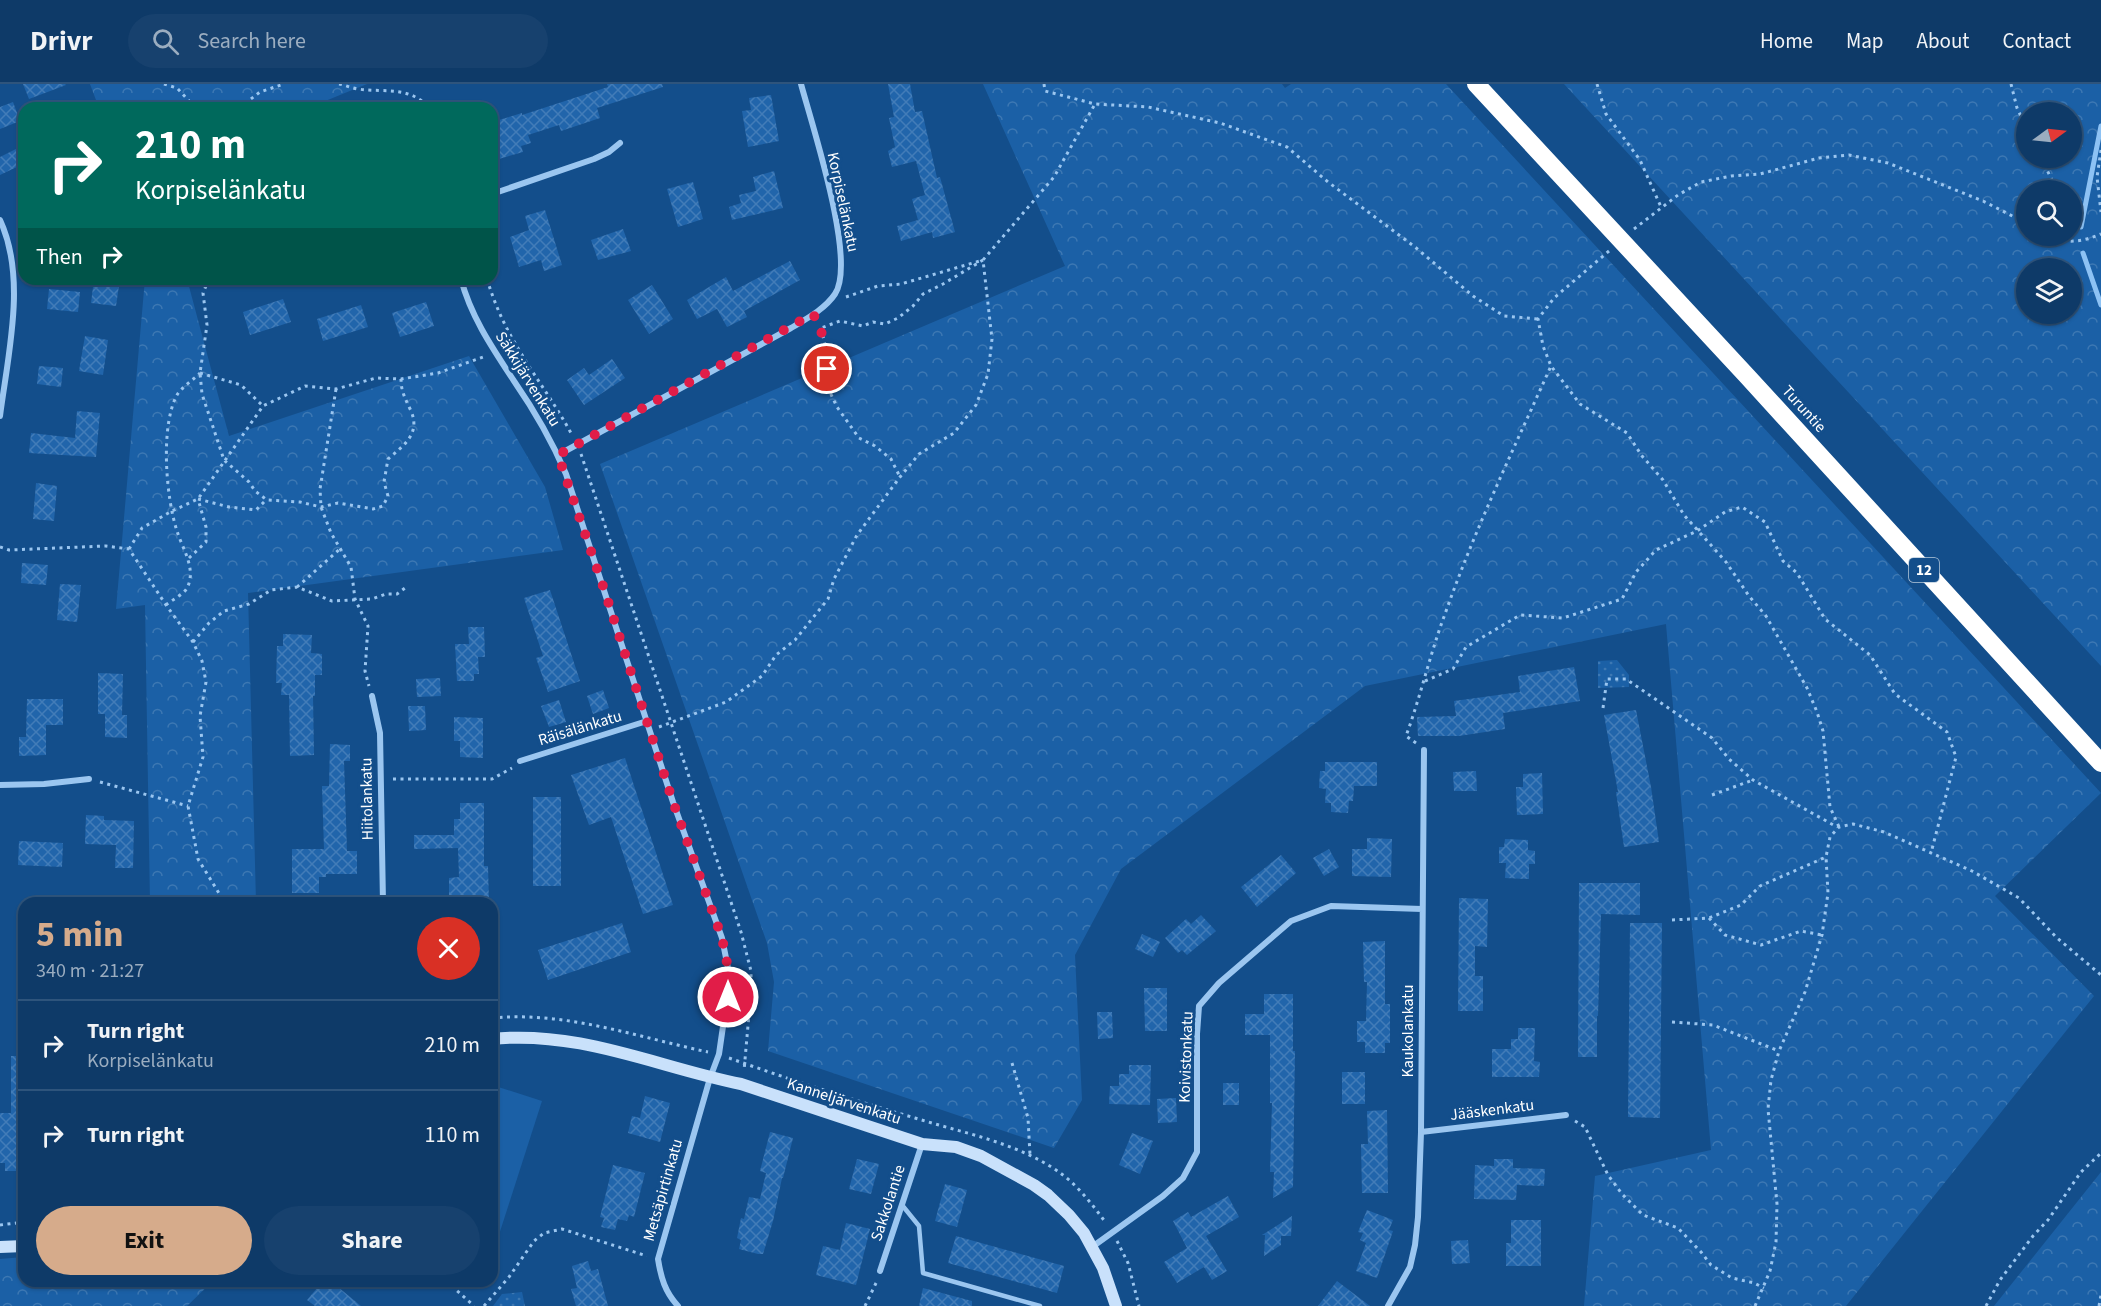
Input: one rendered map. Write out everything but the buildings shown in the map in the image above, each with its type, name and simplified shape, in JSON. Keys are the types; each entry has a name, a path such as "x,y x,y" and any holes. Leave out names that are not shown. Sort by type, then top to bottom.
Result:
{"highway":[{"name":"Turuntie","path":"1476,84 2101,763"}],"street":[{"name":"Korpiselänkatu","path":"558,455 813,314 835,294 842,265 838,225 801,84"},
{"path":"498,192 594,159 620,143"},
{"path":"0,220 9,242 15,278 0,416"},
{"name":"Säkkijärvenkatu","path":"463,285 478,322 495,353 528,402 558,455 673,802 722,938 730,978 719,1054 710,1078"},
{"name":"Hiitolankatu","path":"372,696 380,733 383,897"},
{"name":"Räisälänkatu","path":"520,761 647,721"},
{"name":"Kaukolankatu","path":"1388,1306 1410,1267 1418,1217 1421,1132 1424,750"},
{"path":"0,785 44,784 89,779"},
{"name":"Koivistonkatu","path":"1092,1247 1169,1190 1182,1178 1197,1152 1199,1006 1219,983 1291,921 1331,906 1422,909"},
{"name":"Kanneljärvenkatu","path":"498,1040 533,1037 586,1043 710,1078 741,1084 922,1144 956,1147 981,1156 1034,1185 1069,1215 1092,1247 1103,1268 1116,1306"},
{"name":"Metsäpirtinkatu","path":"678,1306 670,1298 663,1285 658,1259 710,1078"},
{"name":"Jääskenkatu","path":"1421,1132 1566,1115"},
{"name":"Sakkolantie","path":"880,1271 922,1144"},
{"path":"0,1247 18,1246"}],"lane":[{"path":"902,1205 919,1226 923,1273 1040,1306"}],"path":[{"path":"164,84 177,88 189,102"},
{"path":"247,102 260,92 284,84"},
{"path":"339,84 358,89 394,90 422,99 425,102"},
{"path":"1044,84 1045,91 1095,104 1148,107 1220,123 1287,147 1328,182 1415,247 1473,296 1504,316 1538,319"},
{"path":"1597,84 1606,114 1640,160 1662,207"},
{"path":"2011,84 2016,104"},
{"path":"821,328 840,321 863,326 873,322 885,324 906,312 923,294 983,260 1054,177 1095,104"},
{"path":"2101,150 2097,177 2101,212"},
{"path":"1839,827 1830,807 1823,731 1807,688 1766,616 1726,562 1684,515 1663,480 1642,456 1627,433 1580,404 1551,366 1543,346 1538,319 1554,298 1662,207 1692,187 1714,178 1760,174 1819,158 1849,155 1888,163 1983,201 2016,218"},
{"path":"2082,240 2101,234"},
{"path":"832,297 843,298 878,286 900,284 983,260"},
{"path":"670,723 726,702 762,676 776,655 795,640 828,599 834,579 857,535 900,477 920,454 954,433 976,405 988,374 992,339 983,260"},
{"path":"206,285 203,293 207,325 200,373 202,394 224,460 267,500 300,502 321,507 338,503 373,509 383,506 388,496 384,482 388,459 408,442 415,426 401,388 401,379"},
{"path":"489,285 495,305 515,344 560,411 578,445 741,932 751,971 749,1022 741,1084"},
{"path":"813,314 821,328 827,353 827,386 837,407 859,438 875,446 891,459 900,477"},
{"path":"129,549 142,528 198,499 264,406 305,386 336,389 376,378 401,379 438,373 495,353"},
{"path":"1424,750 1406,736 1444,614 1498,483 1551,366"},
{"path":"200,373 241,385 264,406"},
{"path":"166,605 187,590 189,581 189,558 177,531 172,511 166,456 168,423 178,395 200,373"},
{"path":"336,389 320,489 321,507 330,533 351,567 356,599 368,626 365,671 372,696"},
{"path":"198,499 229,507 256,510 267,500"},
{"path":"189,558 206,542 206,527 198,499"},
{"path":"1425,681 1453,669 1466,647 1520,615 1563,618 1622,599 1636,572 1656,550 1697,531 1725,512 1742,507 1765,522 1783,561 1797,573 1825,619 1870,654 1895,694 1947,732 1956,757 1931,853"},
{"path":"0,547 9,550 106,546 129,549 193,642 202,661 206,682 200,716 203,757 188,806 198,859 221,897"},
{"path":"297,587 340,549"},
{"path":"193,642 209,623 224,611 249,604 271,590 297,587 332,601 372,599 386,594 397,594 405,588"},
{"path":"1603,708 1607,679 1626,679 1712,738 1729,759 1753,780 1839,827"},
{"path":"381,779 492,779 507,772 520,761"},
{"path":"89,779 188,806"},
{"path":"1712,795 1753,780"},
{"path":"1755,1306 1770,1271 1776,1242 1777,1204 1768,1109 1771,1080 1779,1051 1805,992 1822,935 1828,893 1826,857 1830,837 1839,827 1853,824 1884,832 1972,871 2019,898 2056,937 2101,975"},
{"path":"1672,920 1709,918 1741,905 1760,886 1826,857"},
{"path":"1709,918 1725,935 1761,945 1801,931 1822,935"},
{"path":"1672,1022 1713,1025 1779,1051"},
{"path":"1012,1063 1028,1118 1030,1155"},
{"path":"1566,1115 1586,1127 1608,1175 1622,1194 1643,1215 1678,1228 1711,1265 1732,1278 1764,1288"},
{"path":"1986,1306 2000,1280 2032,1236 2048,1220 2081,1172 2101,1153"},
{"path":"0,1225 18,1223"},
{"path":"484,1306 503,1285 534,1241 544,1233 555,1230 562,1229 658,1259"},
{"path":"865,1306 880,1271"},
{"path":"453,1287 474,1306"},
{"path":"2099,1306 2101,1295"}],"green space":[{"path":"90,84 367,84 323,102 97,102"},
{"path":"983,84 1282,84 1285,88 1291,84 1446,84 2101,793 1995,896 2094,996 1846,1306 1584,1306 1595,1176 1711,1150 1666,624 1365,686 1121,869 1075,955 1082,1100 1054,1148 768,1051 774,982 767,943 600,464 1065,266"},
{"path":"1564,84 2101,84 2101,666"},
{"path":"144,285 189,285 229,436 469,356 545,487 563,550 248,593 256,897 150,897 145,605 116,609"},
{"path":"1617,660 1629,675 1629,687 1598,688 1598,661"},
{"path":"498,1087 542,1101 498,1238"},
{"path":"2101,1172 2101,1306 1994,1306"},
{"path":"18,1258 18,1287 207,1287 187,1306 0,1306 0,1259"},
{"path":"522,1292 525,1306 493,1306 502,1294"}],"waterway":[{"path":"2082,222 2101,126"},
{"path":"2083,253 2101,305"}],"route":[{"path":"728,997 730,978 722,938 673,802 558,455 813,314 821,328 827,353 827,369"}]}
